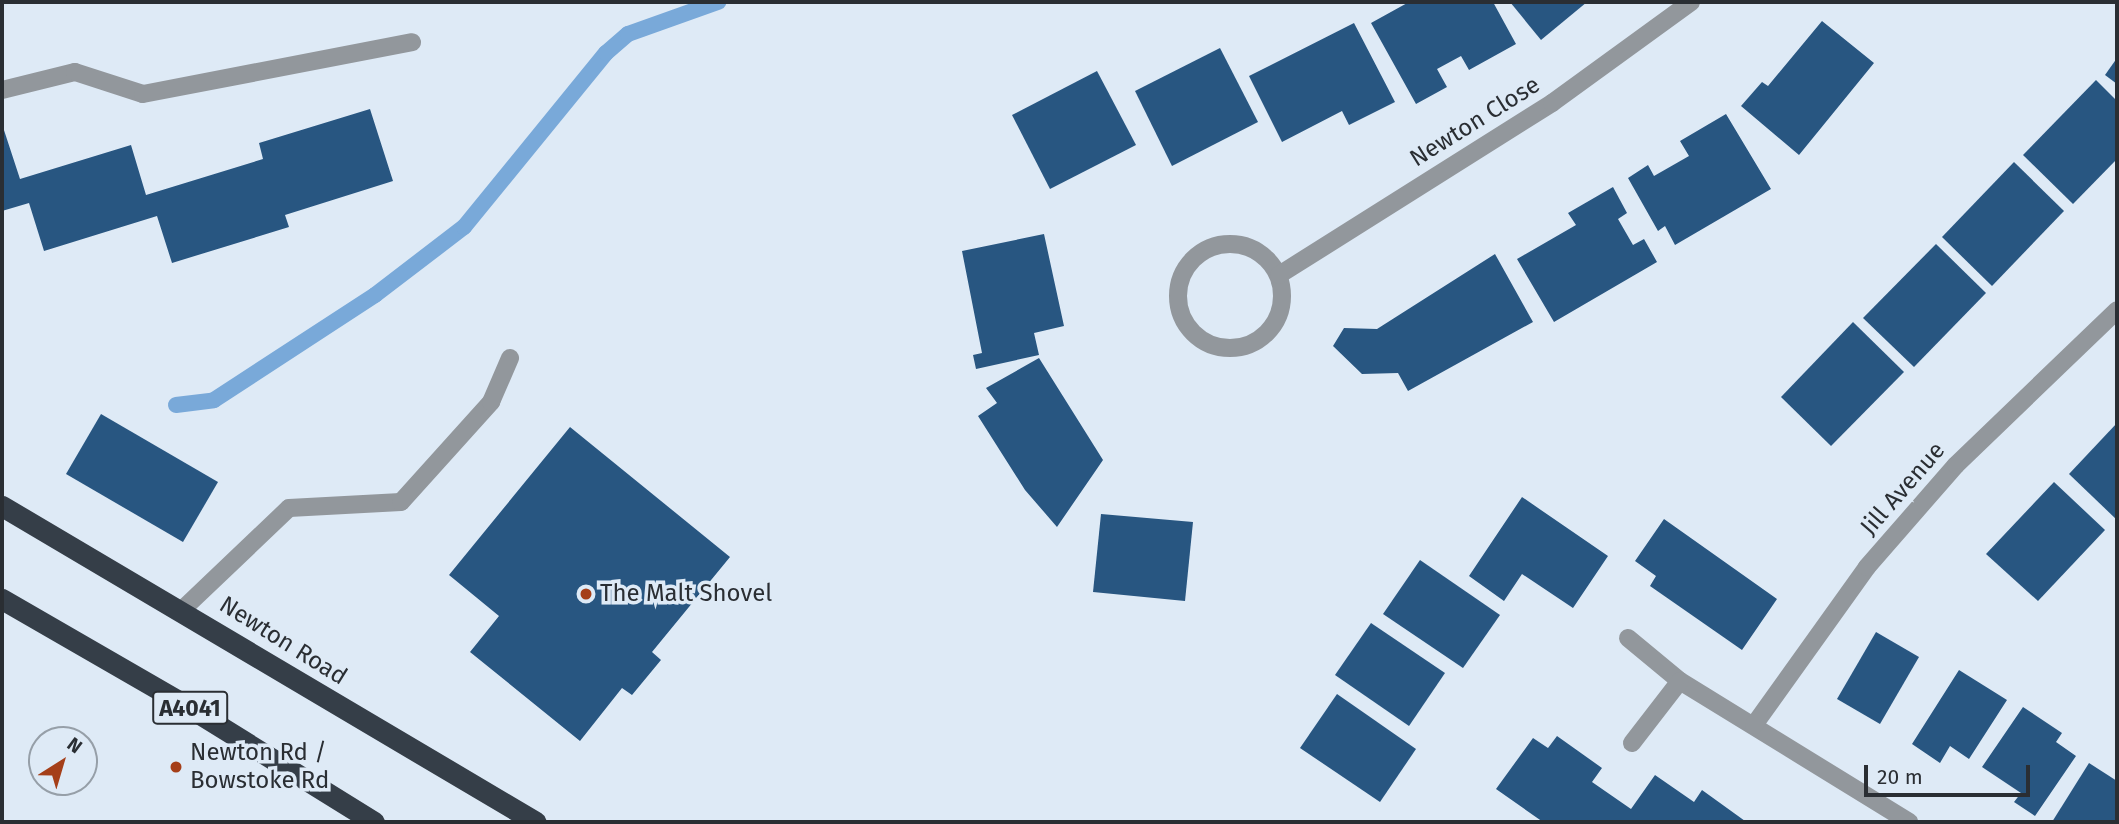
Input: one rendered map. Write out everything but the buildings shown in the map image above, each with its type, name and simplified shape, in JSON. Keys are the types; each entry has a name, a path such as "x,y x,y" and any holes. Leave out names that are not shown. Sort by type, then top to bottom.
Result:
{"highway":[{"name":"Newton Road","path":"2,506 183,610 461,782 536,822"},
{"name":"A4041","path":"2,599 187,706 374,822"}],"street":[{"name":"Newton Close","path":"1279,275 1552,103 1691,2"},
{"path":"2,90 75,72 144,94 412,42"},
{"path":"1232,244 1263,255 1279,275 1284,296 1277,321 1253,345 1213,347 1189,331 1177,305 1181,275 1200,252 1232,244"},
{"name":"Jill Avenue","path":"1754,725 1867,567 1956,464 2117,310"},
{"path":"183,610 289,508 401,502 491,402 510,358"},
{"path":"1629,638 1680,681 1909,822"},
{"path":"1632,743 1680,681"}],"waterway":[{"path":"176,405 214,400 375,295 464,227 606,53 628,34 718,2"}],"place":[{"name":"The Malt Shovel","path":"586,594"},
{"name":"Newton Rd / Bowstoke Rd","path":"176,767"}]}
